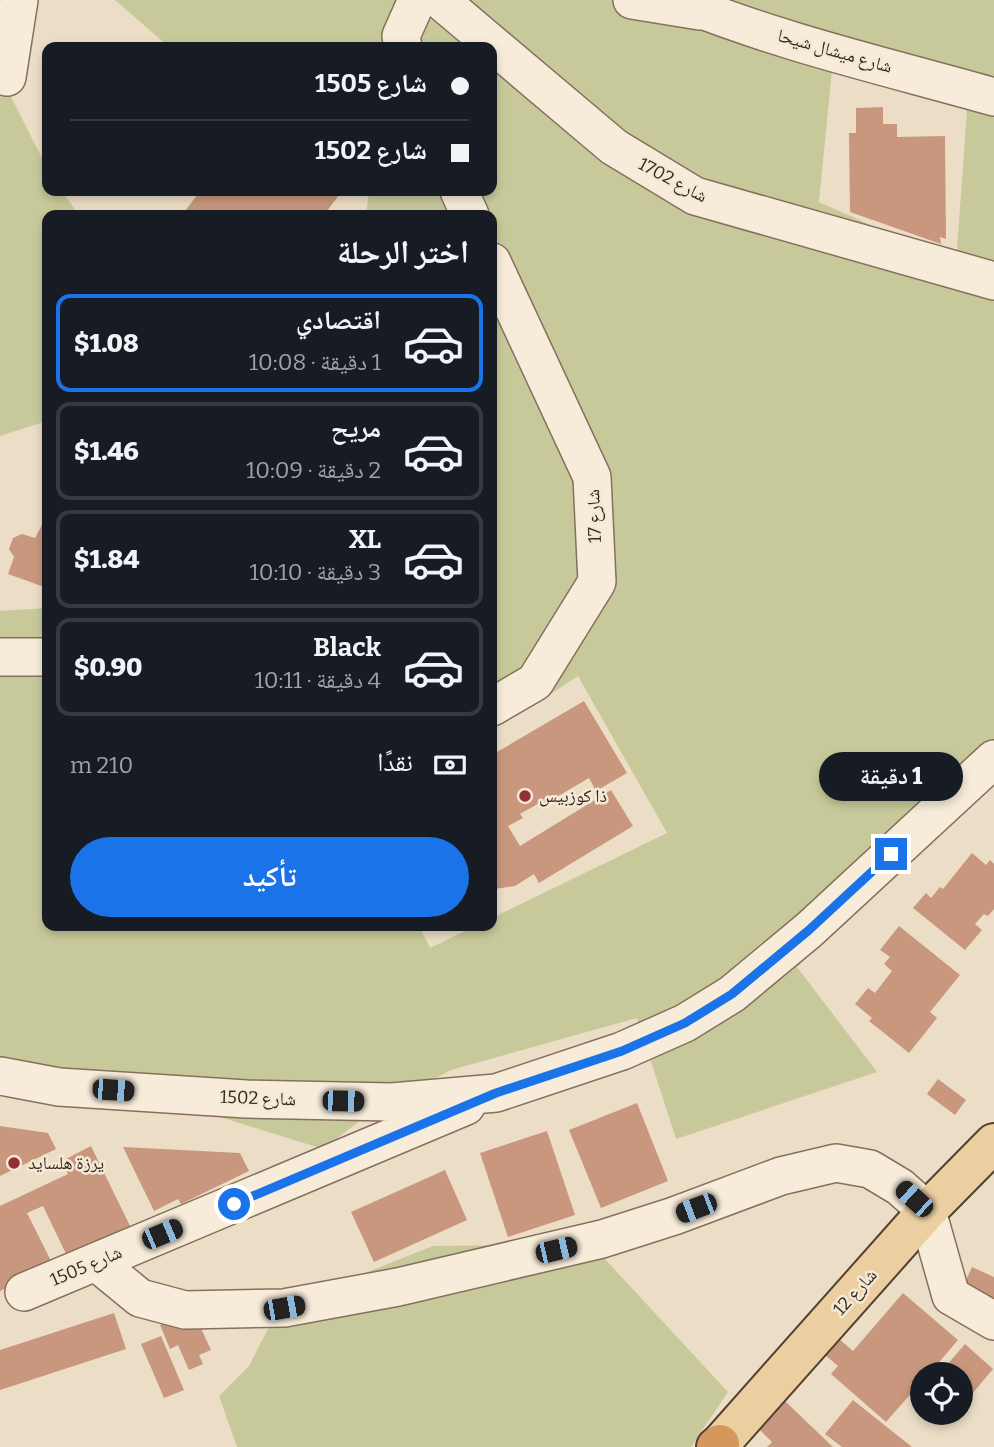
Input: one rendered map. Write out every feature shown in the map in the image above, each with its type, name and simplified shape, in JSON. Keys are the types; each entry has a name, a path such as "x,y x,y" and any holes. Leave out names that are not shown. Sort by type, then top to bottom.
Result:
{"main road":[{"name":"شارع 12","path":"718,1446 927,1211 994,1143"}],"street":[{"path":"7,76 19,0"},
{"path":"402,42 401,36 417,0"},
{"name":"شارع 1702","path":"440,0 490,42"},
{"path":"632,0 692,6"},
{"name":"شارع ميشال شيحا","path":"692,6 802,43 994,97"},
{"name":"شارع 1702","path":"497,48 614,147 695,196 994,281"},
{"name":"شارع 17","path":"497,273 592,477 597,582 534,682 497,704"},
{"path":"0,657 42,657"},
{"name":"شارع 1502","path":"0,1076 60,1087 246,1099 392,1102 496,1093 622,1051 685,1023 732,994 809,930 994,760"},
{"name":"شارع 1505","path":"24,1292 496,1093"},
{"path":"96,1262 140,1298 185,1311 284,1308 398,1287 602,1239 674,1216 781,1176 836,1163 870,1169 900,1187 927,1211 951,1296 994,1321"}],"green space":[{"path":"115,0 994,0 994,777 797,967 877,1072 676,1139 637,1018 451,1070 374,1110 323,1149 191,1108 0,1074 0,611 42,608 42,931 422,931 430,948 465,931 497,931 497,916 667,833 578,676 531,707 497,724 497,210 367,210 368,196 497,196 497,42 163,42","holes":["832,70 969,82 956,263 819,202"]},
{"path":"0,75 42,158 42,196 66,196 75,210 42,210 42,423 0,436"},
{"path":"591,1244 728,1392 691,1447 237,1447 219,1396 249,1366 279,1307 433,1246"}],"building":[{"path":"883,107 883,124 897,124 897,137 945,136 946,239 940,237 941,244 850,212 849,133 856,133 856,108"},
{"path":"196,196 338,196 328,210 186,210"},
{"path":"42,525 42,586 8,574 14,557 9,549 13,538 22,534 35,538"},
{"name":"ذا كوزبيس","path":"584,701 627,773 596,791 589,778 543,805 541,802 520,814 523,818 508,826 520,846 611,790 633,826 539,883 534,874 515,886 497,889 497,752"},
{"path":"972,853 986,865 990,860 994,864 994,909 988,916 984,914 975,924 982,930 965,950 913,908 926,893 931,898 940,887 943,889"},
{"path":"899,926 960,975 930,1012 937,1018 909,1053 869,1021 872,1018 855,1004 868,988 875,993 892,971 884,964 890,957 880,950"},
{"path":"938,1079 966,1100 955,1115 927,1094"},
{"path":"637,1103 668,1181 601,1208 569,1130"},
{"name":"يرزة هلسايد","path":"0,1126 48,1133 56,1149 0,1176"},
{"path":"547,1131 575,1215 508,1237 480,1153"},
{"path":"91,1146 131,1228 68,1258 43,1206 27,1213 53,1265 0,1291 0,1206 68,1174 62,1161"},
{"path":"123,1147 240,1153 249,1171 181,1204 178,1199 154,1211"},
{"path":"445,1170 467,1220 374,1262 351,1212"},
{"path":"972,1267 994,1277 994,1312 959,1296"},
{"path":"903,1293 958,1340 939,1362 910,1362 910,1395 886,1422 831,1374 838,1366 824,1354 838,1338 853,1351"},
{"path":"114,1313 126,1349 0,1390 0,1350"},
{"path":"181,1317 186,1329 199,1324 211,1350 199,1355 203,1364 189,1370 178,1345 170,1349 160,1325"},
{"path":"161,1336 184,1390 164,1398 141,1344"},
{"path":"965,1344 993,1369 973,1393 973,1362 949,1362"},
{"path":"853,1400 912,1447 842,1447 825,1434"},
{"path":"785,1401 833,1447 767,1447 772,1442 759,1429"}],"place":[{"name":"ذا كوزبيس","path":"525,796"},
{"name":"يرزة هلسايد","path":"14,1163"}],"route":[{"path":"234,1204 496,1093 622,1051 685,1023 732,994 809,930 891,854"}]}
